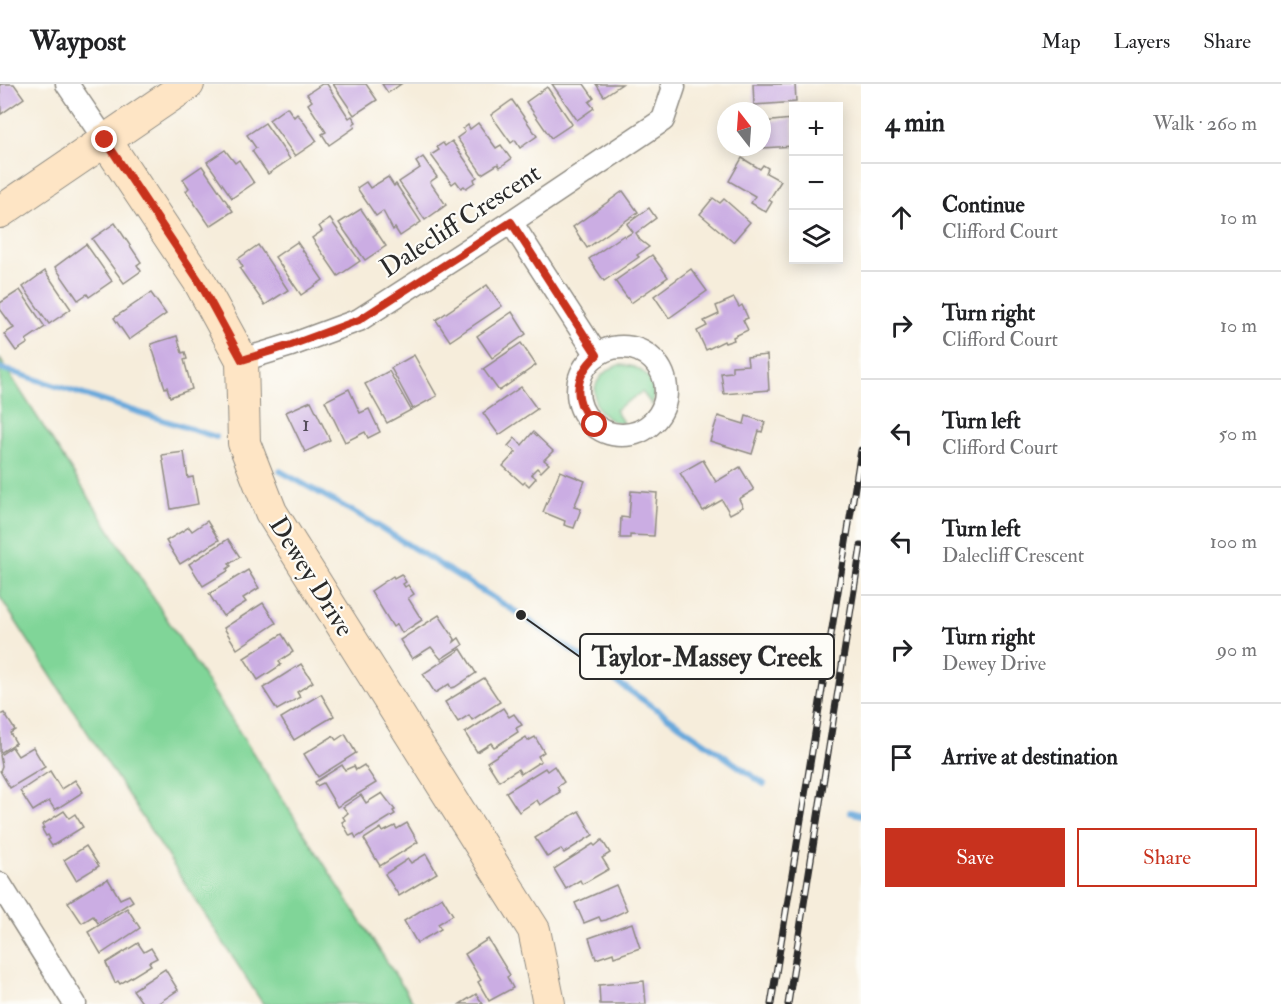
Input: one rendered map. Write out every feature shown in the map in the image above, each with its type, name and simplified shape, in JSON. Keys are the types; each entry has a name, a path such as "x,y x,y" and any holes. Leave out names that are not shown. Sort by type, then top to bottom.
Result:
{"street":[{"path":"67,84 105,140"},
{"path":"0,212 188,84"},
{"name":"Dalecliff Crescent","path":"242,360 359,320 663,120 674,87 672,84"},
{"name":"Dewey Drive","path":"105,140 199,281 242,360 244,443 271,512 534,930 549,1004"},
{"path":"511,222 597,355"},
{"path":"0,884 75,1004"}],"green space":[{"path":"0,359 414,1004 263,1004 0,597"},
{"path":"619,365 628,365 642,371 651,382 653,389 652,405 642,392 615,410 624,424 603,414 594,397 595,387 600,378 608,370"}],"building":[{"path":"0,84 14,84 24,98 1,114"},
{"path":"322,84 327,84 349,118 352,116 356,122 353,124 355,127 329,145 322,134 326,132 308,104 312,101 307,94"},
{"path":"333,84 366,84 377,100 354,115"},
{"path":"382,84 401,84 388,93"},
{"path":"552,84 584,84 594,98 589,102 594,108 577,120"},
{"path":"596,84 622,84 604,96"},
{"path":"753,84 795,84 796,102 754,102"},
{"path":"547,87 572,124 551,138 526,102"},
{"path":"512,100 537,136 520,148 515,140 511,143 491,115"},
{"path":"287,107 294,117 297,114 301,118 317,141 295,156 269,120"},
{"path":"789,119 789,146 771,147 771,121"},
{"path":"265,123 290,159 268,174 252,151 256,148 247,135"},
{"path":"478,123 496,148 501,145 511,159 500,167 498,164 482,174 457,138 465,132 463,129 468,125 470,129"},
{"path":"452,141 477,177 474,179 475,182 466,188 464,186 461,188 456,181 452,184 431,155 439,150 437,147 443,143 445,146"},
{"path":"225,150 235,163 239,160 254,183 232,198 207,162"},
{"path":"423,157 437,177 430,182 446,205 425,220 399,182 420,168 416,162"},
{"path":"742,158 760,169 763,165 768,168 766,173 781,181 769,200 772,202 766,212 751,203 755,196 729,181"},
{"path":"202,166 233,211 210,226 186,191 189,188 183,179"},
{"path":"388,177 394,186 396,184 421,222 400,236 395,228 393,230 383,211 376,216 357,188 366,182 370,188"},
{"path":"623,191 638,212 587,248 573,227"},
{"path":"713,198 720,203 724,199 750,222 733,242 700,214"},
{"path":"649,208 656,218 636,233 640,240 649,247 637,255 639,257 604,281 589,259 624,235 625,237 633,232 627,224"},
{"path":"361,209 386,246 365,260 339,223"},
{"path":"330,219 360,261 338,276 312,238 322,231 319,226"},
{"path":"115,223 141,262 137,265 141,271 124,283 92,239"},
{"path":"297,242 323,280 301,295 275,257"},
{"path":"86,244 112,281 89,297 87,294 78,300 55,267"},
{"path":"258,245 288,290 265,305 240,269 243,267 238,259"},
{"path":"652,255 668,277 631,303 615,281"},
{"path":"691,269 707,291 669,318 654,296"},
{"path":"45,271 71,309 49,324 23,287"},
{"path":"487,285 502,306 450,341 436,320"},
{"path":"20,290 45,327 26,340 28,343 16,351 4,334 14,328 0,309 0,303"},
{"path":"151,293 166,314 129,340 114,318"},
{"path":"734,298 739,307 742,305 748,318 743,320 748,330 733,337 734,340 725,343 724,341 706,350 697,331 707,326 704,321 719,314 716,306"},
{"path":"512,312 526,334 492,358 477,336"},
{"path":"177,336 182,353 185,352 187,359 184,360 192,389 170,397 151,344"},
{"path":"521,343 536,365 499,391 483,369"},
{"path":"414,355 437,396 413,409 391,368"},
{"path":"767,355 769,390 724,394 721,373 732,372 732,366 748,365 747,357"},
{"path":"389,371 411,410 387,423 365,384"},
{"path":"521,387 537,409 499,435 483,413"},
{"path":"349,389 360,413 369,409 380,432 368,438 365,432 345,442 325,401"},
{"path":"311,401 330,440 305,452 286,412"},
{"path":"718,416 744,424 746,416 765,422 762,432 759,431 752,454 710,441"},
{"path":"533,432 553,451 544,460 549,464 541,472 537,468 531,474 536,478 529,486 525,482 523,484 503,466 516,452 508,446 515,438 522,445"},
{"path":"184,452 188,478 193,477 198,504 171,509 162,455"},
{"path":"703,460 716,482 740,467 754,490 739,499 743,507 730,514 722,500 703,511 680,473"},
{"path":"560,471 585,481 574,507 581,509 574,528 564,525 565,521 543,512"},
{"path":"631,491 657,493 654,536 630,535 630,538 620,538 621,517 629,518"},
{"path":"207,521 219,540 180,564 166,541 189,527 192,531"},
{"path":"228,539 240,557 229,564 231,566 227,569 228,571 203,586 189,564"},
{"path":"248,570 259,588 243,598 246,602 223,616 209,594"},
{"path":"401,574 406,582 403,584 405,587 408,585 414,594 408,598 422,620 402,633 397,624 393,627 371,591 393,576 394,578"},
{"path":"263,603 276,623 237,649 224,628"},
{"path":"439,615 455,639 454,642 459,638 463,645 441,659 431,647 412,659 400,640"},
{"path":"282,634 293,652 279,661 281,665 258,680 244,658"},
{"path":"461,649 476,673 455,687 451,688 449,684 435,693 423,674"},
{"path":"301,664 313,682 297,692 300,697 277,710 263,688"},
{"path":"484,678 500,702 472,720 469,715 458,722 445,702"},
{"path":"321,694 334,716 294,740 281,718"},
{"path":"503,708 509,717 514,714 522,725 516,728 518,732 494,747 491,743 477,752 465,733"},
{"path":"4,713 15,730 10,733 16,743 0,753 0,715"},
{"path":"345,734 356,753 318,777 304,754 333,736 336,740"},
{"path":"526,737 528,741 535,737 544,752 538,756 541,761 521,774 518,769 499,781 487,762"},
{"path":"12,747 18,756 33,747 45,767 10,788 0,771 2,766 0,755"},
{"path":"342,765 345,770 354,766 356,770 364,765 376,783 337,807 323,783 317,786 315,782"},
{"path":"554,766 564,782 557,787 560,792 540,805 537,800 519,812 506,792 545,768 547,771"},
{"path":"50,771 61,789 75,780 83,792 55,810 49,801 33,811 20,791"},
{"path":"382,793 395,810 393,811 395,814 356,838 354,834 350,836 342,822 345,820 343,817 348,813 343,807 361,795 366,803"},
{"path":"64,811 69,818 75,814 83,827 52,846 42,825"},
{"path":"579,811 593,835 564,853 561,849 547,857 535,838"},
{"path":"407,823 418,842 380,866 364,839 381,828 383,832 395,826 397,829"},
{"path":"602,840 610,853 602,858 609,869 582,884 580,880 566,889 554,869"},
{"path":"86,846 99,866 76,880 64,860"},
{"path":"426,854 437,873 399,896 385,874 408,859 411,863"},
{"path":"108,879 120,899 129,895 133,901 98,923 93,916 82,923 68,902"},
{"path":"616,885 627,910 606,920 601,921 599,917 584,923 575,903"},
{"path":"442,897 453,915 438,924 441,929 417,943 404,921"},
{"path":"127,908 140,928 101,954 88,932"},
{"path":"632,923 640,948 614,957 613,953 596,959 589,938"},
{"path":"488,939 510,975 507,977 513,988 489,1001 478,982 481,980 465,954"},
{"path":"138,943 144,952 151,948 157,958 149,962 151,965 120,984 118,981 115,983 106,963"},
{"path":"165,969 178,990 157,1004 143,1004 133,990"},
{"path":"644,981 646,1004 600,1004 599,985"},
{"path":"476,994 483,1004 460,1004"}],"waterway":[{"path":"0,368 216,437"},
{"path":"280,471 370,521 521,615 764,784"},
{"path":"850,812 861,815"}],"railway":[{"path":"771,1004 861,450"},
{"path":"788,1004 861,546"}],"place":[{"name":"Taylor-Massey Creek","path":"521,615"}],"route":[{"path":"105,140 199,281 242,360 359,320 511,222 597,355 587,364 578,389 585,415 595,425"}]}
